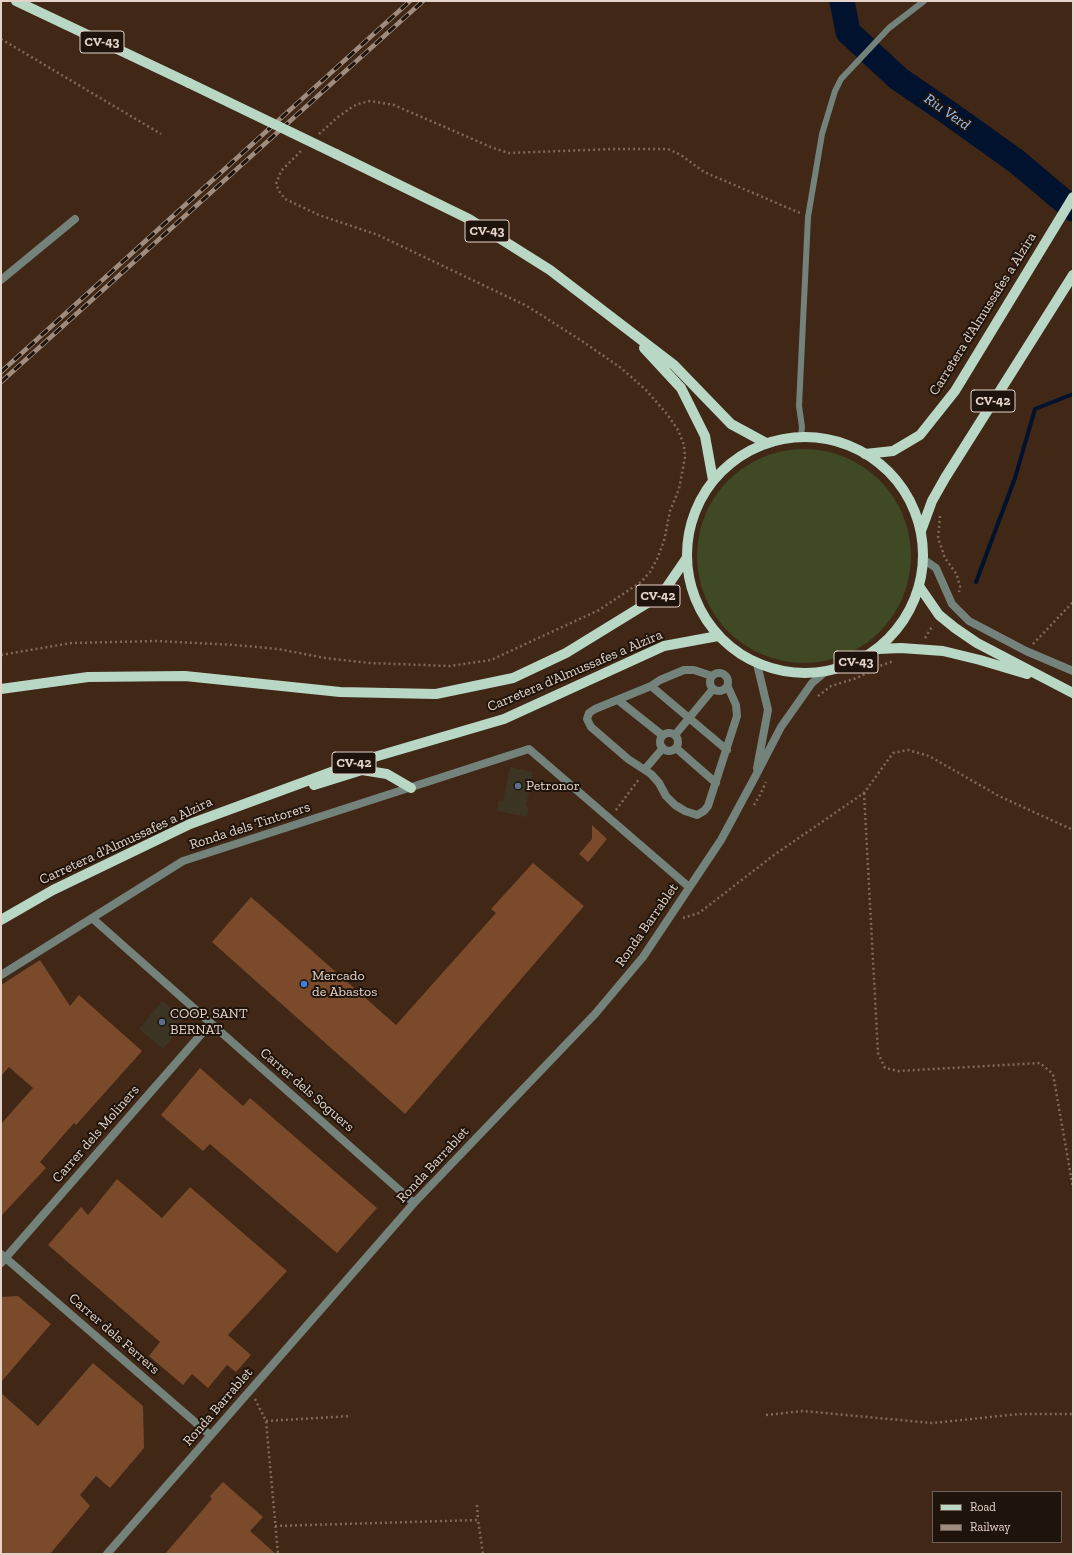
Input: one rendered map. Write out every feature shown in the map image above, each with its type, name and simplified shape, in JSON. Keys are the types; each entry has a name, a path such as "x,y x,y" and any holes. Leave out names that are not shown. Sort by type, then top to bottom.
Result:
{"main road":[{"name":"CV-43","path":"16,1 469,219 550,270 674,365 731,424 766,443"},
{"name":"Carretera d'Almussafes a Alzira","path":"865,454 892,451 920,435 954,391 1073,197"},
{"name":"CV-42","path":"921,531 932,501 945,478 1073,275"},
{"name":"CV-43","path":"625,327 680,388 705,436 713,480"},
{"name":"CV-43","path":"801,437 823,438 845,444 865,454 885,468 901,486 913,508 921,531 923,559 919,586 913,604 904,621 892,636 878,649 856,662 825,672 802,674 779,671 757,664 730,647 718,636 702,613 693,593 686,559 689,530 698,504 713,480 729,464 746,452 766,443 801,437"},
{"name":"CV-42","path":"1,689 88,677 184,676 340,692 436,694 513,678 566,653 662,594 686,559"},
{"name":"CV-43","path":"919,586 939,615 954,628 977,643 1073,693"},
{"name":"Carretera d'Almussafes a Alzira","path":"1,920 53,890 190,824 364,760 504,719 664,646 718,636"},
{"name":"CV-43","path":"878,649 919,649 943,651 980,660 1050,682"},
{"path":"190,824 362,770 387,774 411,788"}],"street":[{"path":"1,280 75,219"},
{"path":"923,559 936,568 940,574 952,604 969,621 1026,652 1073,671"},
{"path":"755,777 768,710 757,664"},
{"path":"684,670 694,670 712,676 718,673 725,675 728,681 728,687 736,705 737,716 708,806 704,811 697,814 685,811 675,805 666,796 652,774 628,759 591,727 587,719 589,713 684,670"},
{"name":"Ronda Barrablet","path":"107,1554 414,1203 595,1014 643,957 721,840 781,727 812,683 825,672"},
{"path":"712,676 710,682 713,689 718,692 723,691 728,687"},
{"path":"651,686 727,750"},
{"path":"675,735 713,689"},
{"path":"618,700 662,735"},
{"path":"668,732 675,735 678,743 676,748 672,751 667,751 663,748 660,742 662,735 668,732"},
{"path":"645,769 663,748"},
{"path":"676,748 716,783"},
{"name":"Ronda dels Tintorers","path":"1,975 183,861 529,749 609,818"},
{"path":"609,818 689,887"},
{"name":"Carrer dels Soguers","path":"92,918 414,1203"},
{"name":"Carrer dels Moliners","path":"3,1258 210,1023"},
{"name":"Carrer dels Ferrers","path":"3,1258 210,1435"}],"lane":[{"path":"801,437 802,427 799,406 808,217 822,134 835,91 841,79 889,28 924,1"}],"path":[{"path":"1,39 161,134"},
{"path":"314,139 338,117 358,104 370,101 383,103 394,105 493,148 509,153 613,149 668,149 674,151 704,172 808,217"},
{"path":"1,655 70,643 157,642 235,645 278,649 325,658 369,663 450,666 491,660 599,610 641,582 650,572 664,541 670,511 679,489 685,457 684,445 678,430 667,414 646,390 621,368 527,306 378,235 319,215 285,199 276,184 281,171 304,148"},
{"path":"940,515 938,538 945,558 957,575 960,586 958,596 952,604"},
{"path":"1026,652 1073,602"},
{"path":"919,649 939,615"},
{"path":"812,700 831,686 857,678 882,665 896,661"},
{"path":"666,923 699,913 774,855 864,793 893,753 908,750 929,756 999,796 1073,830"},
{"path":"609,818 645,769"},
{"path":"751,808 767,781"},
{"path":"864,793 878,1053 885,1068 898,1070 1040,1063 1053,1074 1073,1188"},
{"path":"250,1389 266,1421 278,1554"},
{"path":"766,1415 803,1412 932,1422 1020,1414 1073,1414"},
{"path":"266,1421 351,1416"},
{"path":"477,1505 483,1554"},
{"path":"275,1526 478,1520"}],"shaded area":[{"name":"Petronor","path":"510,767 533,772 526,806 529,807 527,817 497,811 499,800 503,801"},
{"name":"COOP. SANT BERNAT","path":"162,1001 180,1015 179,1030 163,1049 139,1029"}],"green space":[{"path":"793,449 815,449 835,453 855,461 880,480 899,505 907,525 911,545 911,567 907,587 899,607 880,632 855,651 835,659 815,663 793,663 773,659 753,651 736,639 721,624 709,607 701,587 697,567 697,545 701,525 709,505 721,488 736,473 753,461 773,453"}],"building":[{"path":"592,825 607,839 588,862 579,854 592,839"},
{"name":"Mercado de Abastos","path":"533,863 584,906 405,1114 212,942 251,897 396,1025 496,913 491,909"},
{"path":"40,960 70,1006 79,995 142,1051 76,1125 74,1123 40,1162 46,1168 1,1216 1,1124 33,1088 9,1067 1,1076 1,985"},
{"path":"200,1068 243,1106 250,1098 377,1208 337,1253 210,1144 203,1151 161,1115"},
{"path":"117,1179 162,1218 190,1187 287,1271 228,1335 251,1355 236,1372 227,1365 208,1388 192,1374 183,1385 149,1356 160,1342 48,1245 81,1207 88,1215"},
{"path":"18,1296 51,1324 1,1382 1,1297"},
{"path":"93,1363 143,1406 144,1448 110,1488 96,1476 80,1495 90,1506 50,1554 1,1554 1,1393 38,1426"},
{"path":"223,1482 263,1517 250,1531 276,1554 165,1554 212,1499 210,1496"}],"waterway":[{"name":"Riu Verd","path":"842,1 848,32 899,79 1016,161 1073,209"},
{"path":"976,582 1015,478 1035,409 1073,394"}],"railway":[{"path":"1,372 410,1"},
{"path":"1,382 423,1"}],"place":[{"name":"Petronor","path":"518,786"},
{"name":"Mercado de Abastos","path":"304,984"},
{"name":"COOP. SANT BERNAT","path":"162,1022"}]}
